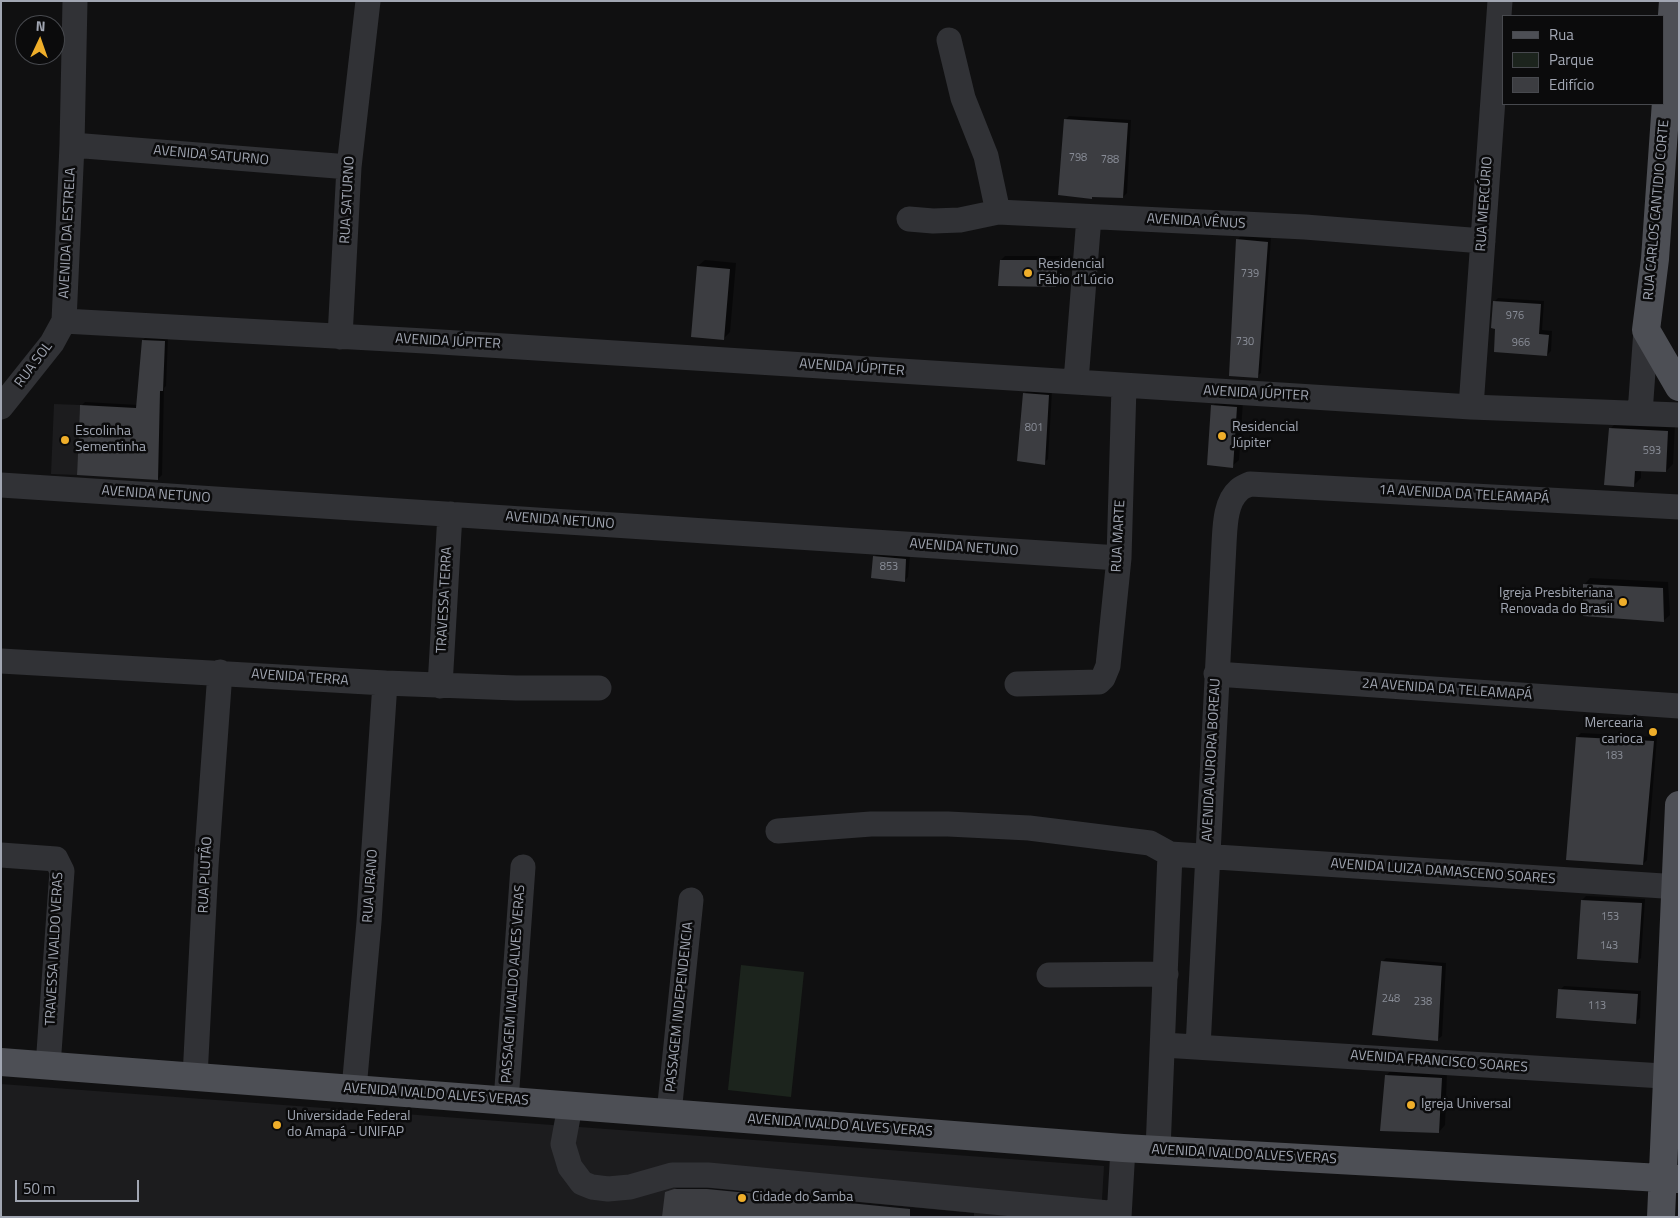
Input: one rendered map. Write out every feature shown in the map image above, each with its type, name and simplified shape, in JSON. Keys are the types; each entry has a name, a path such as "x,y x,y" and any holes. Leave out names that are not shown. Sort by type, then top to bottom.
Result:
{"main road":[{"name":"RUA CARLOS CANTIDIO CORTE","path":"1646,330 1655,259 1674,1"},
{"path":"1646,330 1679,387"},
{"path":"1661,1217 1671,1178 1679,805"},
{"name":"AVENIDA IVALDO ALVES VERAS","path":"1,1062 1123,1148 1671,1178"}],"street":[{"name":"AVENIDA DA ESTRELA","path":"64,321 72,145 75,1"},
{"name":"RUA SATURNO","path":"340,336 349,167 368,1"},
{"name":"RUA MERCÚRIO","path":"1471,407 1500,1"},
{"path":"949,40 963,98 986,156 998,212"},
{"name":"AVENIDA SATURNO","path":"72,145 349,167"},
{"name":"AVENIDA VÊNUS","path":"909,219 933,221 960,220 998,212 1305,227 1483,241"},
{"path":"1076,381 1089,217"},
{"name":"AVENIDA JÚPITER","path":"64,321 340,336 1471,407 1679,415"},
{"name":"RUA SOL","path":"1,407 52,343 64,321"},
{"name":"RUA CARLOS CANTIDIO CORTE","path":"1640,413 1646,330"},
{"name":"RUA MARTE","path":"1017,684 1098,682 1103,678 1108,666 1119,558 1124,386"},
{"name":"1A AVENIDA DA TELEAMAPÁ","path":"1250,484 1679,506"},
{"name":"AVENIDA AURORA BOREAU","path":"1198,1047 1216,674 1226,519 1230,503 1238,490 1250,484"},
{"name":"AVENIDA NETUNO","path":"1,485 1119,558"},
{"name":"TRAVESSA TERRA","path":"440,686 450,514"},
{"name":"AVENIDA TERRA","path":"1,661 440,686 599,688"},
{"name":"RUA PLUTÃO","path":"195,1077 206,866 220,672"},
{"name":"2A AVENIDA DA TELEAMAPÁ","path":"1216,674 1679,706"},
{"name":"RUA URANO","path":"354,1089 385,683"},
{"path":"778,831 871,824 948,824 1030,828 1150,843 1170,854 1158,1150"},
{"name":"AVENIDA LUIZA DAMASCENO SOARES","path":"1170,854 1677,887"},
{"name":"TRAVESSA IVALDO VERAS","path":"1,855 56,859 62,871 48,1066"},
{"name":"PASSAGEM IVALDO ALVES VERAS","path":"506,1101 523,866"},
{"name":"PASSAGEM INDEPENDENCIA","path":"669,1113 691,900"},
{"path":"1049,975 1166,974"},
{"name":"AVENIDA FRANCISCO SOARES","path":"1163,1045 1673,1076"},
{"path":"570,1106 563,1144 570,1167 582,1183 592,1187 608,1189 630,1187 672,1175 708,1175 1119,1215 1123,1148"}],"shaded area":[{"name":"Escolinha Sementinha","path":"54,404 80,405 77,475 51,474"},
{"name":"Universidade Federal do Amapá - UNIFAP","path":"1,1084 1104,1166 1101,1217 1,1217"}],"green space":[{"path":"741,965 804,972 791,1097 728,1090"}],"building":[{"path":"1064,119 1128,123 1123,198 1092,197 1092,199 1058,195"},
{"path":"1236,239 1268,242 1258,378 1229,376"},
{"name":"Residencial Fábio d'Lúcio","path":"1000,260 1058,260 1056,287 998,286"},
{"path":"697,266 730,269 724,340 691,337"},
{"path":"1493,301 1541,304 1539,334 1549,335 1547,356 1494,352 1495,329 1491,328"},
{"path":"142,340 165,341 163,391 160,391 158,480 77,475 80,405 136,408"},
{"path":"1023,393 1049,395 1045,465 1017,461"},
{"name":"Residencial Júpiter","path":"1211,405 1237,407 1233,468 1207,465"},
{"path":"1609,428 1668,431 1666,472 1635,471 1634,487 1604,485"},
{"path":"873,556 906,559 905,582 871,578"},
{"name":"Igreja Presbiteriana Renovada do Brasil","path":"1583,584 1663,588 1664,622 1583,616"},
{"path":"1576,737 1654,741 1643,865 1566,860"},
{"path":"1581,900 1642,903 1638,963 1577,959"},
{"path":"1381,961 1442,966 1438,1041 1372,1035"},
{"path":"1558,989 1638,994 1636,1024 1556,1018"},
{"name":"Igreja Universal","path":"1385,1075 1442,1078 1439,1133 1380,1131"},
{"name":"Cidade do Samba","path":"674,1189 707,1189 910,1209 910,1217 662,1217 665,1192"}],"place":[{"name":"Residencial Fábio d'Lúcio","path":"1028,273"},
{"name":"Residencial Júpiter","path":"1222,436"},
{"name":"Escolinha Sementinha","path":"65,440"},
{"name":"Igreja Presbiteriana Renovada do Brasil","path":"1623,602"},
{"name":"Mercearia carioca","path":"1653,732"},
{"name":"Igreja Universal","path":"1411,1105"},
{"name":"Universidade Federal do Amapá - UNIFAP","path":"277,1125"},
{"name":"Cidade do Samba","path":"742,1198"}]}
